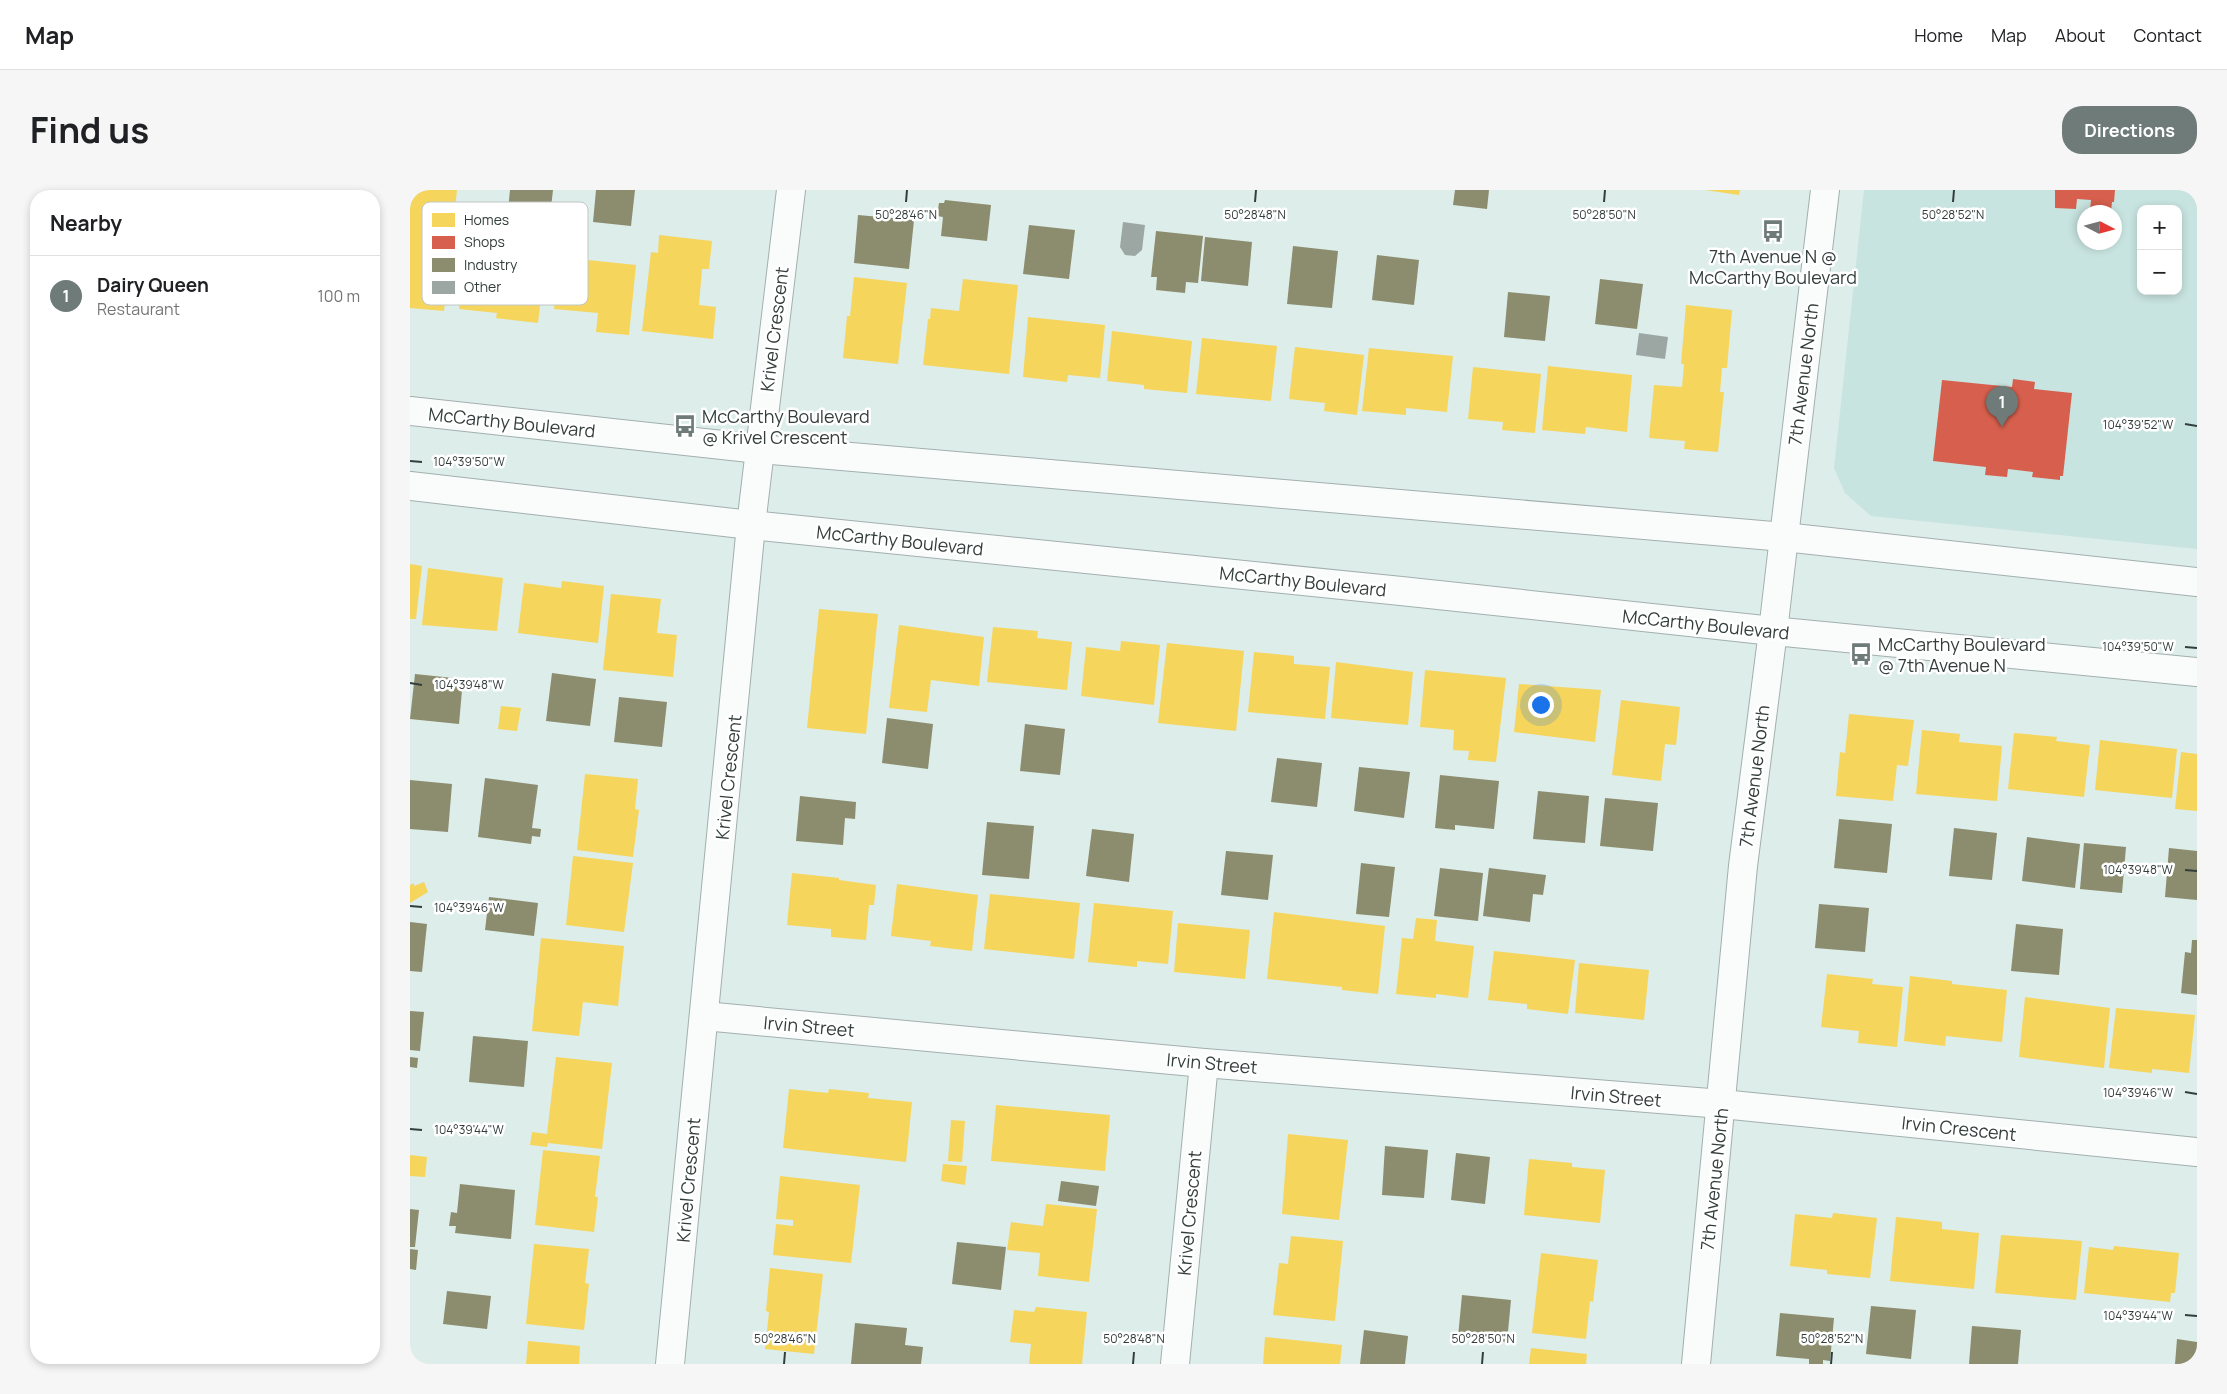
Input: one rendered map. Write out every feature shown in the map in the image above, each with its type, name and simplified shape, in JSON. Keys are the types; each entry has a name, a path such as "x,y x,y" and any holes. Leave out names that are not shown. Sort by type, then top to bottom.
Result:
{"street":[{"name":"Krivel Crescent","path":"670,1364 751,525 791,190"},
{"name":"7th Avenue North","path":"1696,1364 1743,866 1825,190"},
{"name":"McCarthy Boulevard","path":"410,411 759,449 1784,537 2197,582"},
{"name":"McCarthy Boulevard","path":"410,486 751,525 1411,592 1772,631 2197,672"},
{"name":"Irvin Street","path":"704,1016 1204,1063 1722,1104"},
{"name":"Krivel Crescent","path":"1175,1364 1204,1063"},
{"name":"Irvin Crescent","path":"1722,1104 2197,1152"}],"shaded area":[{"path":"1864,190 2197,190 2197,549 1871,516 1845,493 1834,468"}],"building: Homes":[{"path":"410,190 457,190 456,202 422,202 422,305 445,305 444,311 410,308"},
{"path":"1705,190 1740,190 1739,195"},
{"path":"659,235 712,241 709,269 702,269 699,305 716,307 713,339 642,331 651,252 658,253"},
{"path":"588,260 636,265 629,335 596,332 598,313 554,309 554,305 588,305"},
{"path":"854,277 907,283 898,364 843,358 847,316 850,316"},
{"path":"963,279 1018,285 1009,374 923,365 931,308 959,311"},
{"path":"459,305 540,305 538,323 496,318 497,313 459,309"},
{"path":"1686,305 1732,310 1727,368 1722,368 1720,392 1724,392 1718,452 1684,449 1685,441 1649,438 1654,385 1682,387 1684,364 1681,364"},
{"path":"1028,317 1105,325 1100,378 1068,375 1067,382 1023,377"},
{"path":"1112,331 1192,341 1187,393 1144,389 1144,385 1107,381"},
{"path":"1202,338 1277,346 1271,401 1196,394"},
{"path":"1295,347 1364,355 1357,415 1324,411 1325,403 1289,399"},
{"path":"1369,348 1453,356 1447,412 1406,408 1406,415 1362,411"},
{"path":"1548,366 1632,375 1627,432 1586,427 1585,434 1542,430"},
{"path":"1473,367 1541,374 1535,433 1502,430 1503,422 1468,419"},
{"path":"410,564 422,566 416,619 410,619"},
{"path":"428,568 503,578 497,631 422,625"},
{"path":"562,581 604,586 598,643 518,633 524,583 561,588"},
{"path":"611,594 661,599 657,633 677,635 673,677 603,670"},
{"path":"819,609 878,614 866,734 807,728"},
{"path":"899,625 984,637 979,686 931,680 927,712 889,708"},
{"path":"993,627 1038,631 1037,638 1072,642 1067,690 987,682"},
{"path":"1121,641 1160,645 1154,705 1081,696 1086,647 1120,651"},
{"path":"1167,643 1244,651 1236,731 1158,723"},
{"path":"1254,652 1294,656 1294,664 1330,667 1325,719 1248,712"},
{"path":"1336,662 1413,672 1408,725 1331,718"},
{"path":"1425,670 1506,678 1496,762 1468,760 1469,751 1453,750 1454,730 1420,727"},
{"path":"1519,684 1601,690 1595,742 1514,732"},
{"path":"1621,700 1680,707 1676,745 1665,744 1661,781 1612,775"},
{"path":"501,706 521,708 517,731 498,729"},
{"path":"1849,714 1914,720 1908,766 1897,765 1893,801 1836,796 1840,752 1845,753"},
{"path":"1922,730 1960,734 1959,742 2002,746 1997,801 1916,794"},
{"path":"2014,733 2057,737 2056,741 2090,745 2084,797 2008,789"},
{"path":"2100,740 2177,749 2172,798 2095,790"},
{"path":"2181,752 2197,754 2197,811 2175,809"},
{"path":"585,774 638,779 635,809 639,810 633,857 577,850"},
{"path":"573,856 633,863 624,932 566,925"},
{"path":"792,873 839,878 839,880 876,885 874,905 869,905 866,940 831,937 831,929 787,925"},
{"path":"424,882 428,892 410,903 410,885 414,883 414,886"},
{"path":"897,884 978,895 972,951 930,946 931,941 891,936"},
{"path":"990,894 1080,903 1074,959 984,949"},
{"path":"1094,903 1173,911 1168,964 1137,961 1137,967 1088,962"},
{"path":"1274,912 1385,926 1378,994 1342,990 1342,987 1267,979"},
{"path":"1416,918 1437,920 1435,941 1474,946 1468,998 1436,994 1436,998 1396,994 1402,938 1413,939"},
{"path":"1178,923 1250,930 1245,979 1174,972"},
{"path":"541,938 624,946 618,1006 583,1002 579,1036 532,1031"},
{"path":"1494,951 1575,960 1568,1014 1527,1009 1527,1004 1488,1000"},
{"path":"1579,963 1649,970 1644,1020 1575,1013"},
{"path":"1827,974 1873,979 1872,984 1903,987 1897,1047 1858,1043 1859,1031 1821,1027"},
{"path":"1910,976 1952,981 1952,984 2007,990 2002,1042 1946,1036 1945,1046 1904,1041"},
{"path":"2025,997 2110,1008 2104,1068 2019,1057"},
{"path":"2116,1008 2195,1015 2189,1073 2152,1069 2152,1073 2109,1068"},
{"path":"556,1057 612,1063 602,1149 548,1143 547,1147 530,1145 532,1132 547,1134"},
{"path":"789,1089 828,1093 829,1089 869,1093 868,1098 912,1102 906,1162 783,1148"},
{"path":"996,1105 1110,1115 1105,1171 991,1161"},
{"path":"951,1120 965,1121 962,1162 948,1161"},
{"path":"1288,1134 1348,1140 1339,1220 1282,1214"},
{"path":"543,1150 600,1156 595,1197 598,1197 594,1232 535,1225"},
{"path":"410,1155 427,1157 425,1177 410,1176"},
{"path":"1529,1159 1572,1163 1572,1167 1605,1170 1600,1223 1524,1215"},
{"path":"943,1164 967,1166 965,1185 941,1181"},
{"path":"780,1176 860,1185 851,1263 773,1255 776,1224 793,1226 793,1220 776,1219"},
{"path":"1046,1204 1097,1209 1089,1282 1038,1276 1040,1253 1007,1250 1011,1222 1043,1226"},
{"path":"1833,1213 1877,1218 1870,1278 1827,1274 1827,1270 1790,1266 1795,1214 1832,1218"},
{"path":"1896,1217 1942,1222 1942,1229 1979,1233 1974,1289 1890,1281"},
{"path":"2001,1235 2082,1241 2076,1300 1995,1293"},
{"path":"1291,1236 1343,1241 1335,1321 1273,1315 1279,1263 1288,1264"},
{"path":"534,1244 589,1249 585,1283 589,1284 584,1330 526,1324"},
{"path":"2114,1246 2179,1253 2175,1293 2171,1293 2170,1302 2084,1293 2089,1247 2113,1250"},
{"path":"1541,1253 1598,1260 1593,1302 1590,1301 1586,1339 1532,1333"},
{"path":"770,1268 823,1274 814,1354 765,1349 769,1312 766,1311"},
{"path":"1036,1307 1087,1312 1082,1364 1029,1364 1031,1344 1010,1342 1014,1310 1034,1312"},
{"path":"1265,1337 1342,1345 1340,1364 1263,1364"},
{"path":"528,1341 580,1346 579,1364 526,1364"},
{"path":"1531,1348 1587,1354 1586,1364 1529,1364"}],"building: Shops":[{"path":"2055,190 2115,190 2114,202 2112,202 2112,205 2090,205 2091,200 2077,199 2076,209 2055,208"},
{"path":"2013,379 2035,382 2034,389 2072,393 2063,476 2060,476 2060,480 2032,477 2033,472 2008,469 2007,477 1985,475 1986,467 1933,461 1942,380 2012,387"}],"building: Industry":[{"path":"510,190 553,190 552,202 509,202"},
{"path":"596,190 635,190 631,226 593,222"},
{"path":"1455,190 1489,190 1487,209 1453,205"},
{"path":"945,200 991,205 987,241 941,236 943,217 937,216 939,203 944,203"},
{"path":"858,215 914,220 909,269 854,263"},
{"path":"1029,225 1075,230 1069,279 1023,274"},
{"path":"1156,231 1203,236 1198,283 1186,282 1185,293 1156,290 1157,277 1151,277"},
{"path":"1205,237 1252,242 1248,286 1201,281"},
{"path":"1293,246 1338,251 1332,308 1287,304"},
{"path":"1377,255 1419,260 1414,305 1372,300"},
{"path":"1600,279 1643,284 1637,329 1595,324"},
{"path":"1508,292 1550,296 1545,341 1504,337"},
{"path":"552,673 596,679 590,726 546,721"},
{"path":"415,674 463,679 459,724 410,719"},
{"path":"619,697 667,702 662,747 614,742"},
{"path":"887,718 933,724 928,769 882,763"},
{"path":"1025,724 1065,729 1060,775 1020,771"},
{"path":"1277,758 1322,763 1317,807 1271,802"},
{"path":"1359,767 1410,772 1404,818 1354,811"},
{"path":"1440,775 1499,781 1494,829 1455,825 1455,830 1435,828"},
{"path":"485,778 538,785 532,828 541,829 540,837 532,836 531,844 478,837"},
{"path":"410,780 452,784 448,832 410,829"},
{"path":"1538,791 1589,796 1585,843 1533,839"},
{"path":"800,796 856,802 855,819 845,818 843,845 796,841"},
{"path":"1605,798 1658,803 1653,851 1600,846"},
{"path":"1839,819 1892,824 1887,873 1834,868"},
{"path":"987,822 1034,826 1029,879 982,875"},
{"path":"1954,828 1997,833 1992,880 1949,876"},
{"path":"1092,829 1134,834 1129,882 1086,876"},
{"path":"2027,837 2080,844 2075,888 2022,881"},
{"path":"2084,843 2126,847 2122,893 2080,889"},
{"path":"2169,848 2197,851 2197,900 2165,897"},
{"path":"1226,851 1273,855 1268,900 1221,895"},
{"path":"1361,863 1395,867 1389,917 1356,914"},
{"path":"1440,868 1483,873 1478,921 1434,916"},
{"path":"1489,868 1546,875 1543,895 1533,894 1530,922 1483,916"},
{"path":"489,897 538,903 534,936 485,930"},
{"path":"1819,904 1869,908 1865,952 1815,948"},
{"path":"410,922 427,924 422,972 410,971"},
{"path":"2016,924 2063,929 2059,975 2011,971"},
{"path":"2192,940 2197,940 2197,995 2181,993 2185,952 2191,953"},
{"path":"410,1011 424,1012 420,1051 410,1050"},
{"path":"473,1036 528,1041 524,1087 469,1082"},
{"path":"410,1057 418,1058 417,1068 410,1067"},
{"path":"1385,1146 1428,1150 1424,1198 1382,1195"},
{"path":"1456,1153 1490,1157 1485,1204 1451,1200"},
{"path":"1061,1181 1099,1186 1096,1206 1058,1201"},
{"path":"460,1184 515,1190 511,1239 455,1233 456,1226 449,1226 451,1212 457,1213"},
{"path":"410,1209 419,1210 415,1247 410,1247"},
{"path":"957,1242 1006,1247 1001,1290 952,1284"},
{"path":"410,1249 418,1250 416,1270 410,1269"},
{"path":"447,1291 491,1296 487,1329 443,1324"},
{"path":"1462,1295 1511,1300 1507,1342 1458,1337"},
{"path":"1871,1306 1916,1310 1911,1359 1866,1354"},
{"path":"1780,1313 1834,1318 1830,1361 1823,1360 1823,1364 1809,1364 1809,1359 1776,1356"},
{"path":"855,1323 907,1328 905,1345 923,1347 921,1364 851,1364"},
{"path":"1972,1326 2021,1330 2018,1364 1969,1364"},
{"path":"1364,1330 1408,1336 1405,1364 1360,1364"},
{"path":"2177,1339 2197,1342 2197,1364 2175,1364"}],"building: Other":[{"path":"1123,222 1145,225 1142,250 1135,256 1125,255 1120,247"},
{"path":"1639,333 1668,337 1665,359 1636,355"}],"place":[{"name":"7th Avenue N @ McCarthy Boulevard","path":"1773,231"},
{"name":"McCarthy Boulevard @ Krivel Crescent","path":"685,426"},
{"name":"Dairy Queen","path":"2002,427"},
{"name":"McCarthy Boulevard @ 7th Avenue N","path":"1861,654"}]}
